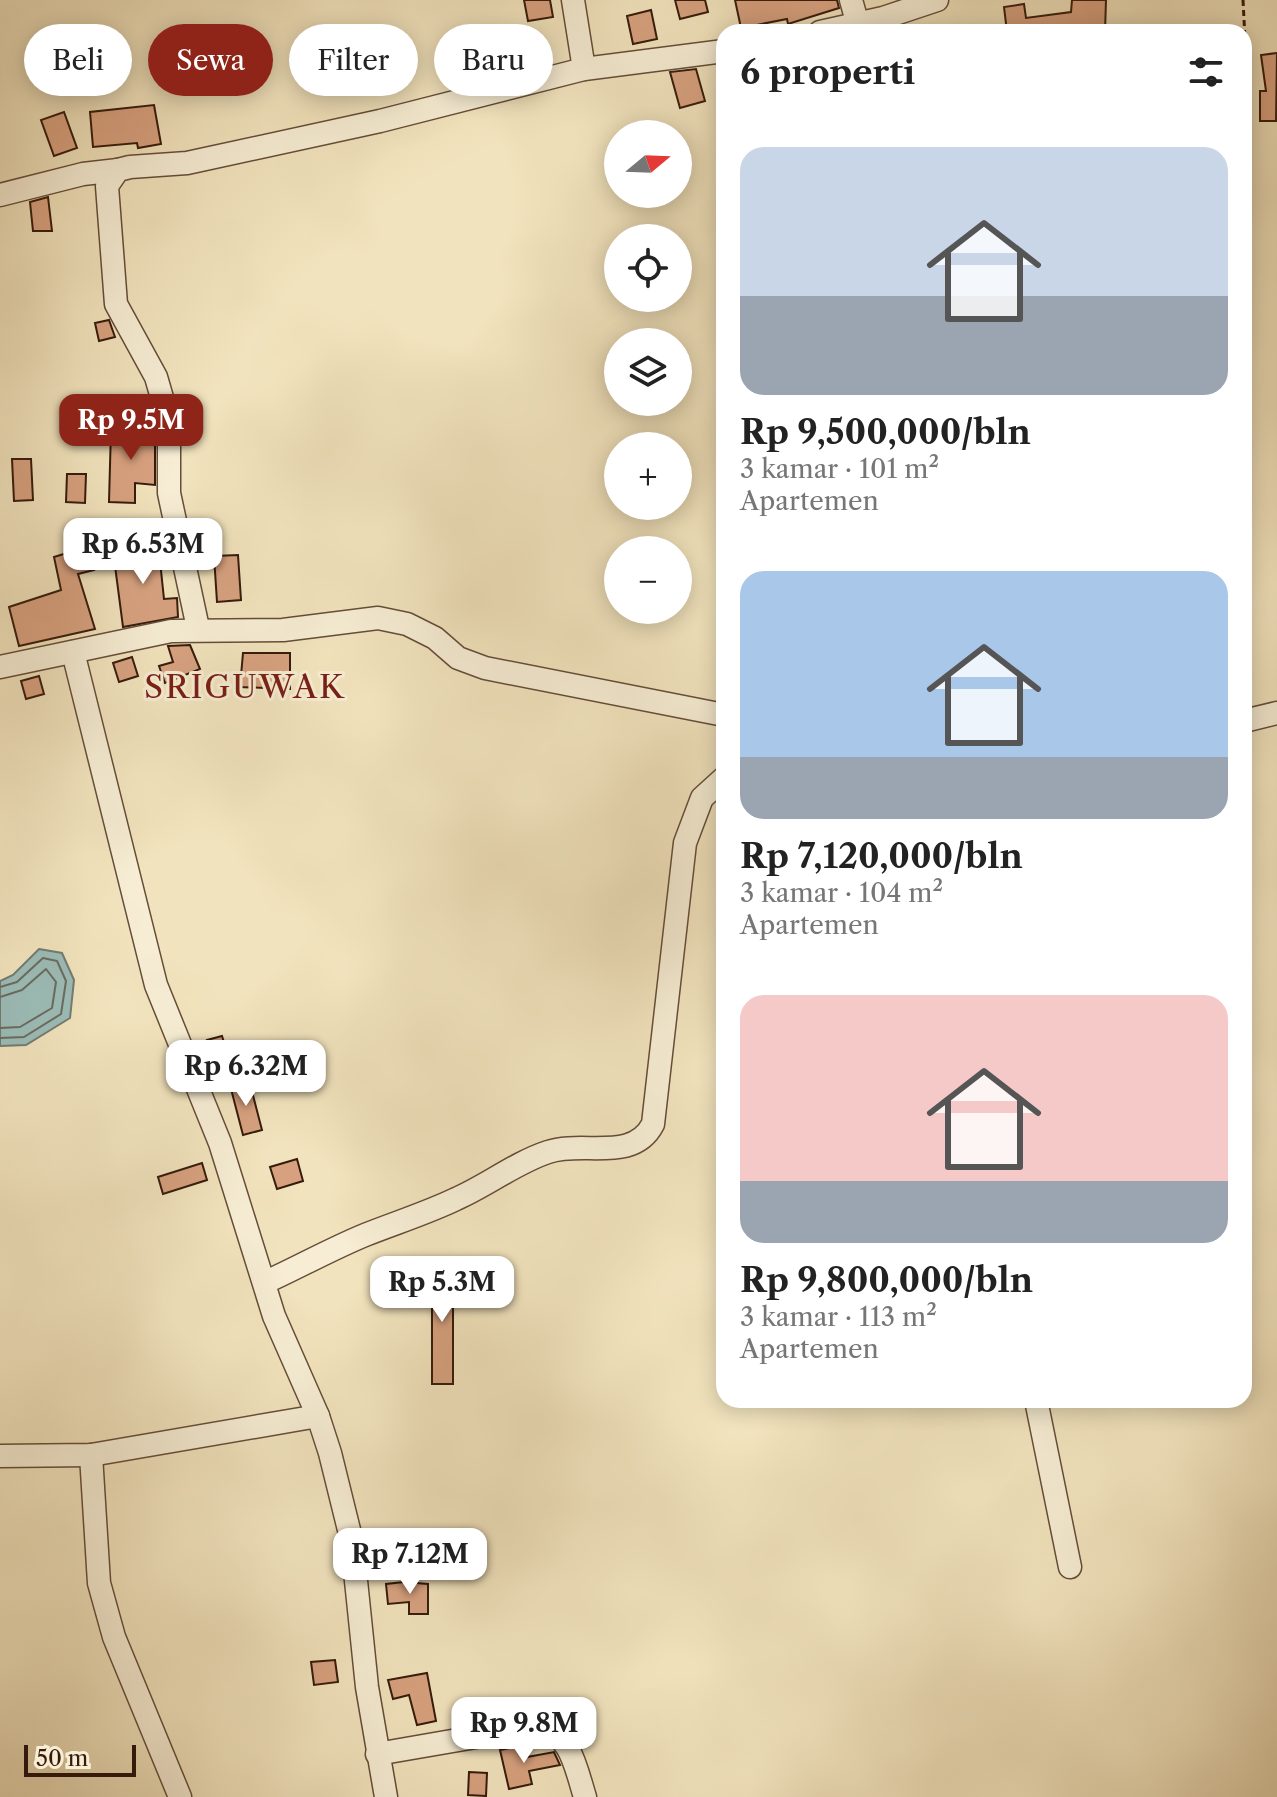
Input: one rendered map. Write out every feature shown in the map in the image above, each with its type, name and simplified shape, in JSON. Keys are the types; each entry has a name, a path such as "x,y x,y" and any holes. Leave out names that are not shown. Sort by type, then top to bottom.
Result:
{"street":[{"path":"573,0 584,69"},
{"path":"851,0 858,24"},
{"path":"870,24 937,0"},
{"path":"0,195 83,174 187,163 380,121 584,69 716,52"},
{"path":"118,170 107,186 116,304 156,377 169,422 169,493 198,628"},
{"path":"0,667 141,636 198,628 283,630 378,618 407,624 435,638 458,658 485,668 716,713"},
{"path":"73,652 148,961 220,1143 266,1282 274,1316 318,1416 352,1542 377,1754 386,1797"},
{"path":"1252,719 1277,713"},
{"path":"266,1282 366,1235 457,1199 548,1152 574,1145 617,1148 648,1135 653,1124 685,843 702,798 716,785"},
{"path":"1038,1408 1070,1567"},
{"path":"0,1456 91,1455 318,1416"},
{"path":"91,1455 99,1583 114,1637 180,1797"},
{"path":"377,1754 539,1726 554,1730 565,1741 585,1797"}],"path":[{"path":"1243,0 1244,24"}],"water":[{"path":"39,949 62,953 74,980 70,1018 26,1045 0,1046 0,981 13,975"}],"building":[{"path":"524,0 550,0 553,17 528,21"},
{"path":"675,0 705,0 708,12 680,19"},
{"path":"735,0 837,0 839,8 788,24 787,19 740,24"},
{"path":"1072,0 1106,0 1105,24 1006,24 1004,7 1024,4 1026,18 1071,12"},
{"path":"651,10 657,39 633,44 627,16"},
{"path":"1277,53 1276,121 1260,121 1260,91 1266,91 1261,55"},
{"path":"696,69 705,101 680,108 670,72"},
{"path":"154,105 161,144 138,148 137,143 93,147 90,112"},
{"path":"64,112 77,148 54,156 41,120"},
{"path":"48,197 52,231 33,231 30,202"},
{"path":"109,320 115,337 99,341 95,323"},
{"path":"155,426 155,485 135,483 135,503 109,502 111,429"},
{"path":"12,459 31,459 33,500 14,501"},
{"path":"67,474 86,474 85,503 66,502"},
{"path":"158,542 164,599 177,598 178,617 123,627 115,566 124,565 123,543"},
{"path":"87,547 94,570 78,574 95,629 19,646 9,607 61,590 54,557"},
{"path":"238,555 241,600 217,602 214,556"},
{"path":"190,645 200,669 165,683 159,666 173,662 168,646"},
{"path":"243,653 290,653 290,689 240,687"},
{"path":"132,657 138,676 119,682 113,663"},
{"path":"39,676 44,694 26,699 21,681"},
{"path":"222,1036 229,1058 214,1062 207,1040"},
{"path":"249,1080 262,1130 243,1135 230,1085"},
{"path":"297,1159 303,1181 277,1189 270,1167"},
{"path":"202,1163 207,1180 163,1194 158,1177"},
{"path":"432,1265 453,1265 453,1384 432,1384"},
{"path":"404,1536 405,1557 382,1558 381,1537"},
{"path":"386,1584 428,1584 428,1614 409,1614 409,1602 388,1604"},
{"path":"335,1660 338,1682 314,1685 311,1662"},
{"path":"427,1673 436,1721 417,1725 409,1695 393,1699 388,1680"},
{"path":"524,1745 527,1757 554,1752 560,1765 529,1771 532,1784 509,1789 500,1750"},
{"path":"469,1772 487,1773 486,1796 468,1795"}],"district":[{"name":"SRIGUWAK","path":"245,686"}]}
